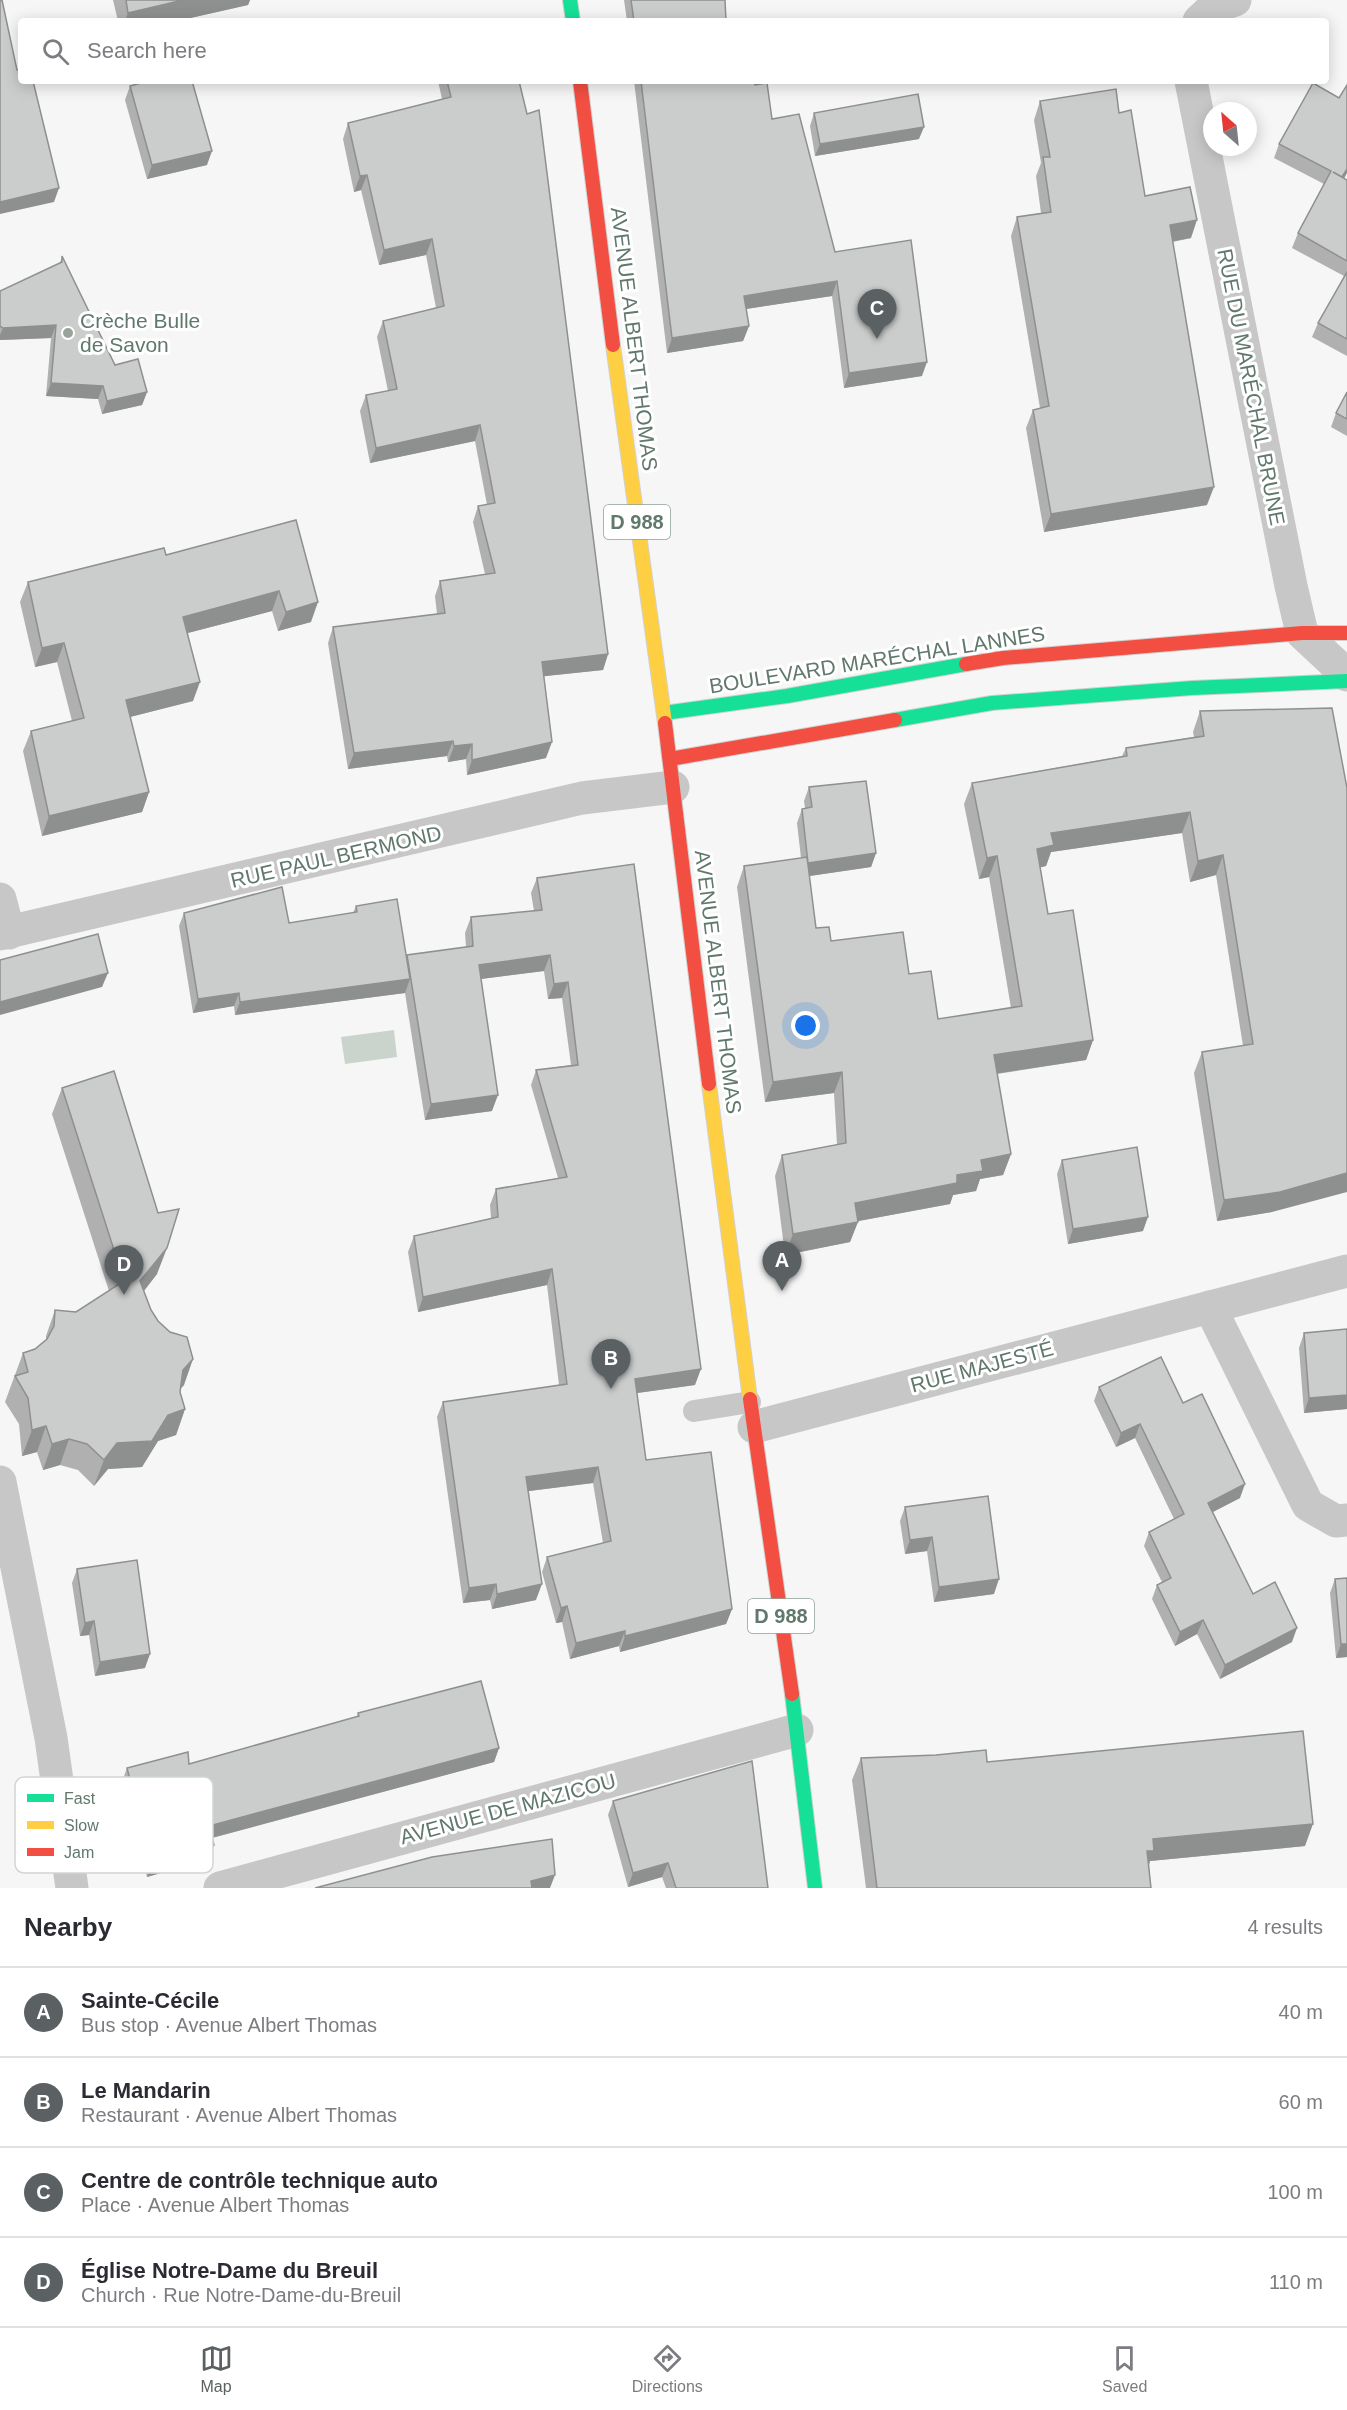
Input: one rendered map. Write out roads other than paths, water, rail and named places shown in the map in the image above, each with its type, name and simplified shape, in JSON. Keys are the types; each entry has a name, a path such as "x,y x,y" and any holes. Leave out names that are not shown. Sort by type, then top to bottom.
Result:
{"main road":[{"path":"570,0 573,18"},
{"name":"AVENUE ALBERT THOMAS","path":"580,84 622,414 664,713 752,1415 797,1730 815,1888"},
{"name":"BOULEVARD MARÉCHAL LANNES","path":"664,713 787,696 1003,658 1302,633 1347,633"},
{"path":"671,773 992,703 1192,688 1347,681"}],"street":[{"path":"1202,18 1214,7 1235,0"},
{"name":"RUE DU MARÉCHAL BRUNE","path":"1192,84 1282,544 1302,633"},
{"path":"1302,633 1347,675"},
{"name":"RUE PAUL BERMOND","path":"4,934 564,802 671,773"},
{"path":"0,899 4,934"},
{"name":"RUE MAJESTÉ","path":"752,1415 1210,1307 1347,1271"},
{"path":"1210,1307 1308,1504 1336,1521 1347,1520"},
{"path":"0,1482 51,1738 56,1777"},
{"name":"AVENUE DE MAZICOU","path":"220,1888 797,1730"},
{"path":"70,1873 72,1888"}],"lane":[{"path":"694,1411 752,1415"}],"place":[{"name":"Crèche Bulle de Savon","path":"68,333"},
{"name":"Centre de contrôle technique auto","path":"877,339"},
{"name":"Sainte-Cécile","path":"782,1291"},
{"name":"Église Notre-Dame du Breuil","path":"124,1295"},
{"name":"Le Mandarin","path":"611,1389"}]}
